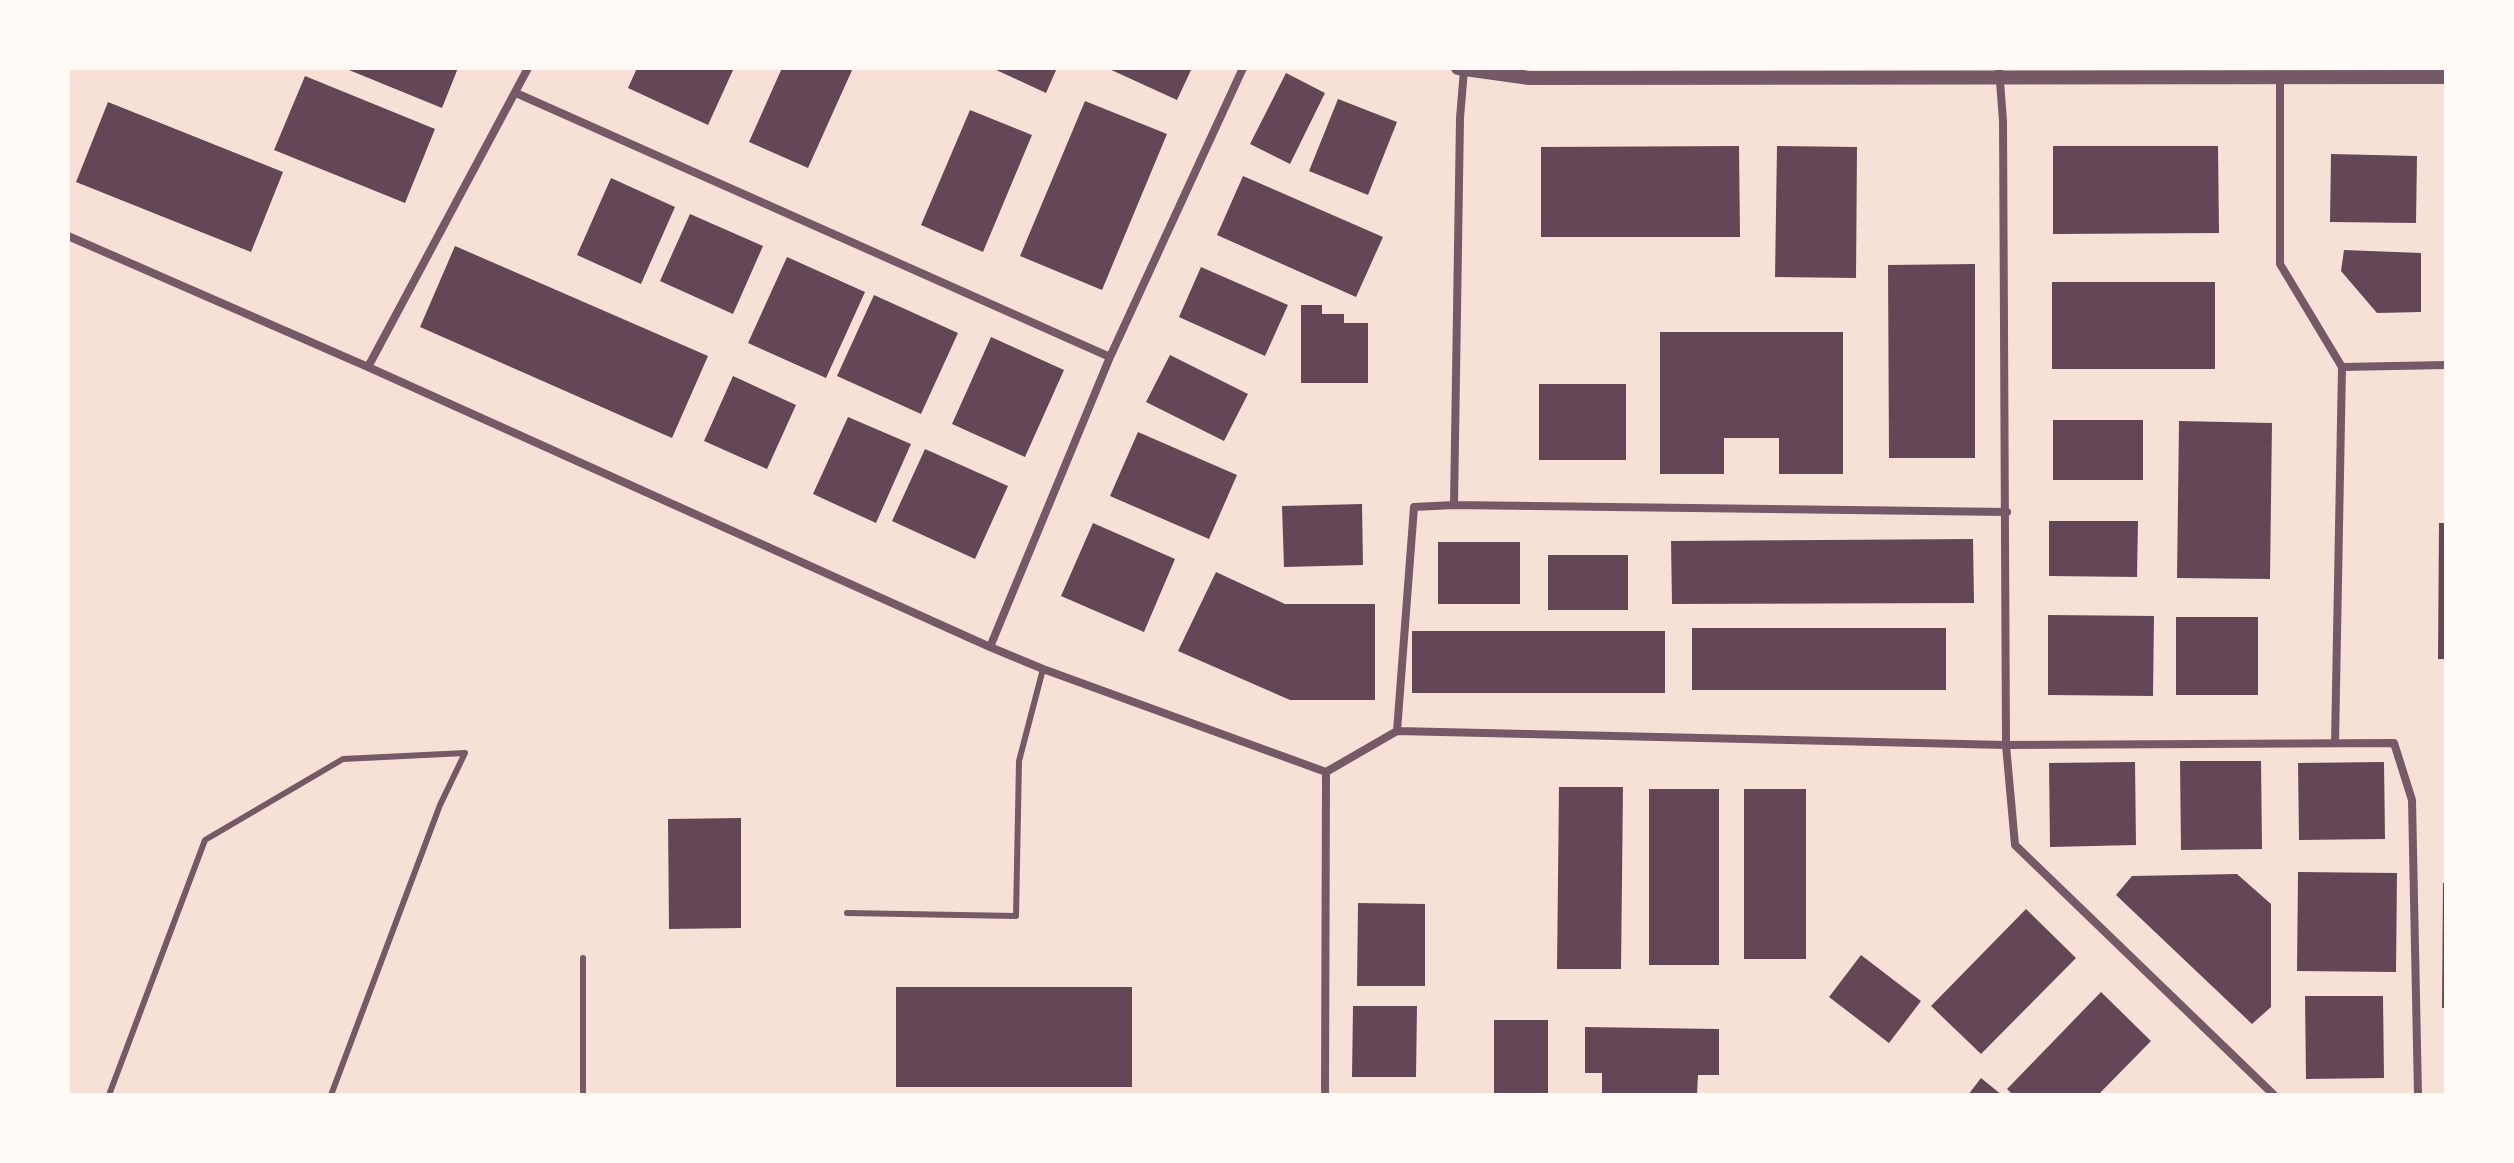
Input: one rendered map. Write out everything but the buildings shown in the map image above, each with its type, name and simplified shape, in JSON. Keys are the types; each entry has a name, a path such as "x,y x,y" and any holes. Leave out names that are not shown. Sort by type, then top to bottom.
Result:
{"street":[{"path":"368,367 528,68"},
{"path":"990,647 1110,357 1243,68"},
{"path":"1454,505 1461,69 1529,78 1711,73 1999,72 2280,77 2313,72 2446,77"},
{"path":"1999,72 2003,121 2006,745 2015,845 2274,1095"},
{"path":"2280,77 2280,264 2342,367 2335,743"},
{"path":"516,93 1110,357"},
{"path":"68,236 368,367 990,647 1326,772"},
{"path":"2342,367 2446,365"},
{"path":"1397,731 1414,507 2007,512"},
{"path":"1326,772 1397,731 2006,745 2394,743 2412,800 2418,1095"},
{"path":"1325,1095 1326,772"}],"lane":[{"path":"847,913 1016,916 1019,761 1043,669"},
{"path":"109,1095 205,840 343,759 465,753 440,805 331,1095"},
{"path":"583,958 583,1095"}]}
